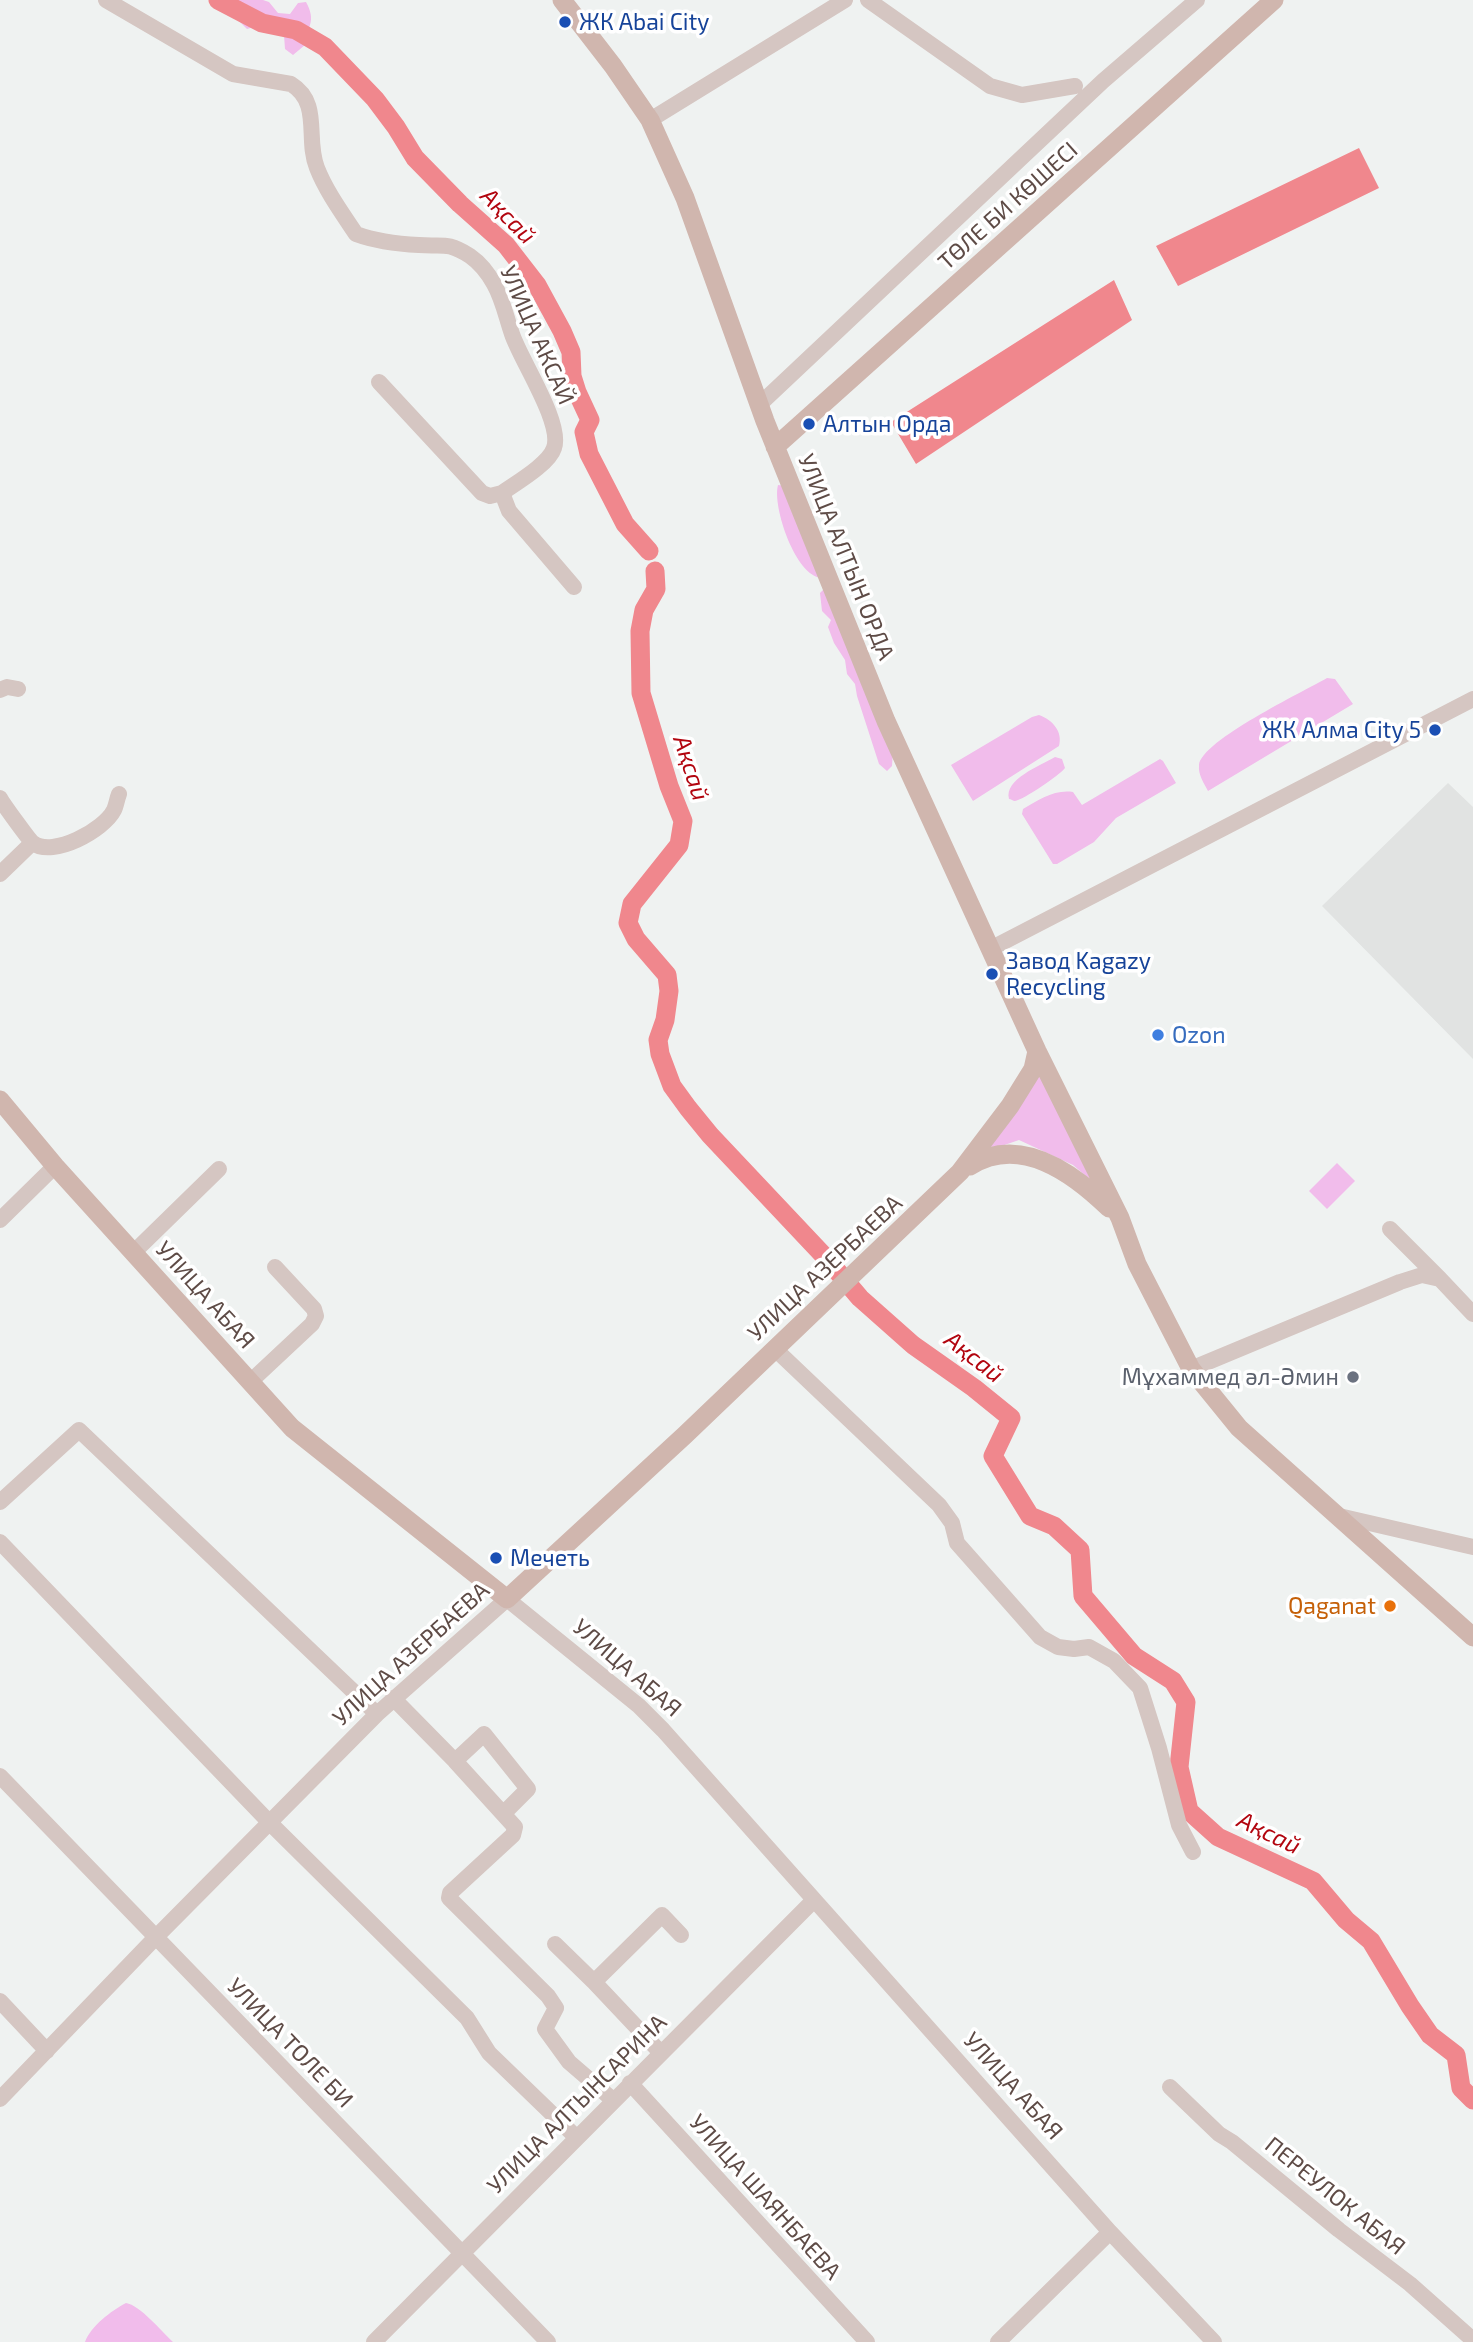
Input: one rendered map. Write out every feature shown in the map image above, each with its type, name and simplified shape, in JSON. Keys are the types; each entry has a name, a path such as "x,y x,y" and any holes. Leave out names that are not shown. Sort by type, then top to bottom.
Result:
{"main road":[{"name":"УЛИЦА АЛТЫН ОРДА","path":"562,0 650,120 685,198 775,447 886,721 1037,1051 1119,1218 1137,1264 1191,1369 1239,1428 1473,1637"},
{"name":"ТӨЛЕ БИ КӨШЕСІ","path":"775,447 1274,0"},
{"name":"УЛИЦА АЗЕРБАЕВА","path":"507,1599 877,1254 960,1172 1010,1106 1033,1069 1037,1051"},
{"name":"УЛИЦА АБАЯ","path":"0,1100 55,1166 292,1428 507,1599"},
{"name":"УЛИЦА АЗЕРБАЕВА","path":"960,1172 983,1158 1003,1153 1022,1154 1085,1185 1119,1218"}],"street":[{"name":"УЛИЦА АКСАЙ","path":"106,0 233,74 291,84 299,89 310,105 315,165 356,234 421,246 452,246 483,268 494,285 512,336 546,406 555,435 555,447 550,456 502,494"},
{"path":"650,120 845,0"},
{"path":"868,0 990,86 1022,95 1075,86"},
{"name":"ТӨЛЕ БИ КӨШЕСІ","path":"759,405 1103,81 1197,0"},
{"path":"379,382 482,493 490,496 502,494 509,511 575,587"},
{"path":"0,690 7,687 18,690"},
{"path":"990,949 1473,699"},
{"path":"0,798 32,843 45,847 71,843 96,829 114,811 119,794"},
{"path":"0,874 32,843"},
{"path":"0,1220 55,1166"},
{"path":"134,1253 219,1169"},
{"path":"1390,1229 1473,1314"},
{"path":"250,1382 312,1324 316,1316 314,1309 275,1266"},
{"path":"1191,1369 1400,1282 1422,1275 1440,1279"},
{"path":"775,1349 939,1505 952,1523 957,1543 1040,1637 1058,1647 1089,1647 1114,1661 1140,1688 1179,1825 1193,1852"},
{"path":"0,1502 79,1430 377,1714"},
{"path":"1339,1516 1473,1547"},
{"path":"0,1542 270,1823 467,2018 489,2053 576,2137"},
{"name":"УЛИЦА АЗЕРБАЕВА","path":"0,2099 393,1698 507,1599"},
{"name":"УЛИЦА АБАЯ","path":"507,1599 639,1706 1110,2232 1214,2342"},
{"path":"393,1698 515,1827 513,1835 450,1893 449,1898 548,1996 556,2008 545,2029 569,2062 613,2100"},
{"path":"455,1761 484,1734 528,1789 504,1814"},
{"name":"УЛИЦА ТОЛЕ БИ","path":"0,1776 548,2342"},
{"name":"УЛИЦА АЛТЫНСАРИНА","path":"374,2342 814,1900"},
{"path":"594,1982 662,1915 681,1936"},
{"path":"555,1944 661,2053"},
{"path":"0,2001 47,2051"},
{"name":"УЛИЦА ШАЯНБАЕВА","path":"630,2083 867,2342"},
{"name":"ПЕРЕУЛОК АБАЯ","path":"1170,2087 1219,2134 1410,2284 1473,2340"},
{"path":"998,2342 1110,2232"}],"shaded area":[{"path":"209,0 263,0 269,2 278,13 290,14 298,3 306,2 311,19 305,45 293,55 285,49 284,35 261,25 247,29 231,13 214,8"},
{"path":"1359,148 1379,188 1178,286 1156,246"},
{"path":"1114,280 1132,320 916,464 891,422"},
{"path":"778,485 785,486 793,503 792,513 822,578 812,575 795,554 782,524"},
{"path":"824,589 893,752 892,766 887,771 879,764 855,684 847,674 845,660 828,627 831,620 822,611 820,593"},
{"path":"1327,678 1335,679 1353,704 1208,791 1199,769 1204,755 1234,730"},
{"path":"1039,715 1056,727 1060,736 1059,746 973,801 951,765"},
{"path":"1055,757 1062,759 1065,768 1062,771 1025,796 1015,801 1009,799 1009,792 1017,779"},
{"path":"1160,759 1176,783 1116,818 1094,842 1053,864 1022,814 1023,809 1060,792 1073,792 1082,805"},
{"path":"1448,783 1473,807 1473,1059 1322,906"},
{"path":"1041,1073 1100,1188 1073,1165 1019,1140 981,1153"},
{"path":"1337,1163 1355,1181 1327,1209 1309,1191"},
{"path":"126,2303 144,2313 173,2342 85,2342 102,2320"}],"waterway":[{"name":"Ақсай","path":"218,0 262,23 296,30 325,47 375,99 415,158 460,204 506,245 537,285 562,331 571,352 572,376 577,392 590,420 584,432 589,454 625,524 649,551"},
{"name":"Ақсай","path":"655,571 656,589 644,610 640,631 641,693 669,786 683,821 679,845 632,904 628,923 636,939 667,975 669,991 665,1020 658,1040 660,1054 672,1086 710,1135 860,1298 913,1345 1011,1418 993,1456 1030,1516 1054,1526 1080,1550 1083,1596 1134,1656 1173,1681 1186,1702 1179,1767 1189,1811 1218,1837 1313,1881 1346,1920 1371,1941 1430,2035 1456,2055 1461,2088 1473,2100"}],"place":[{"name":"ЖК Abai City","path":"565,22"},
{"name":"Алтын Орда","path":"809,424"},
{"name":"ЖК Алма City 5","path":"1435,730"},
{"name":"Завод Kagazy Recycling","path":"992,974"},
{"name":"Ozon","path":"1158,1035"},
{"name":"Мұхаммед әл-Әмин","path":"1353,1377"},
{"name":"Мечеть","path":"496,1558"},
{"name":"Qaganat","path":"1390,1606"}]}
